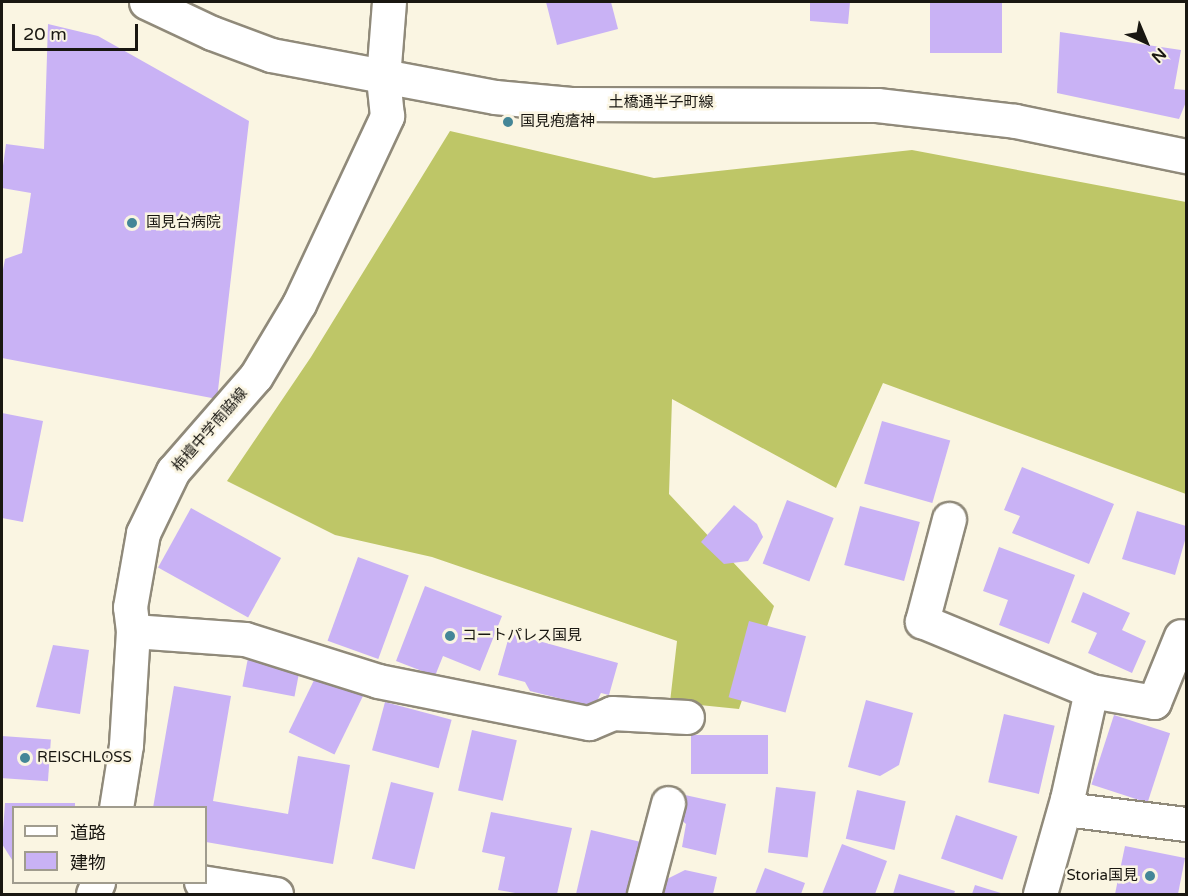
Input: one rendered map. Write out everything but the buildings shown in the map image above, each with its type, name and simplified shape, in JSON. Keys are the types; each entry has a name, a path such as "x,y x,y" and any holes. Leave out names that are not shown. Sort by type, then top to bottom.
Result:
{"street":[{"name":"土橋通半子町線","path":"146,2 212,33 271,55 383,78 495,97 571,104 889,106 1015,121 1186,156"},
{"name":"栴檀中学南脇線","path":"116,806 126,745 133,632 130,607 143,533 173,471 256,376 299,304 387,116 383,78 389,2"},
{"path":"950,519 922,621 1091,691 1154,702 1181,636"},
{"path":"133,632 245,639 378,681 589,723 612,713 687,717"},
{"path":"1040,894 1065,808 1091,691"},
{"path":"644,894 668,802"},
{"path":"1065,808 1186,824"},
{"path":"207,883 276,894"}],"green space":[{"path":"450,131 654,178 912,150 1186,202 1186,494 883,383 836,488 672,399 669,494 774,606 739,709 670,702 677,641 432,557 335,535 227,481 311,357"}],"place":[{"name":"国見疱瘡神","path":"508,122"},
{"name":"国見台病院","path":"132,223"},
{"name":"コートパレス国見","path":"450,636"},
{"name":"REISCHLOSS","path":"25,758"},
{"name":"Storia国見","path":"1150,876"}]}
